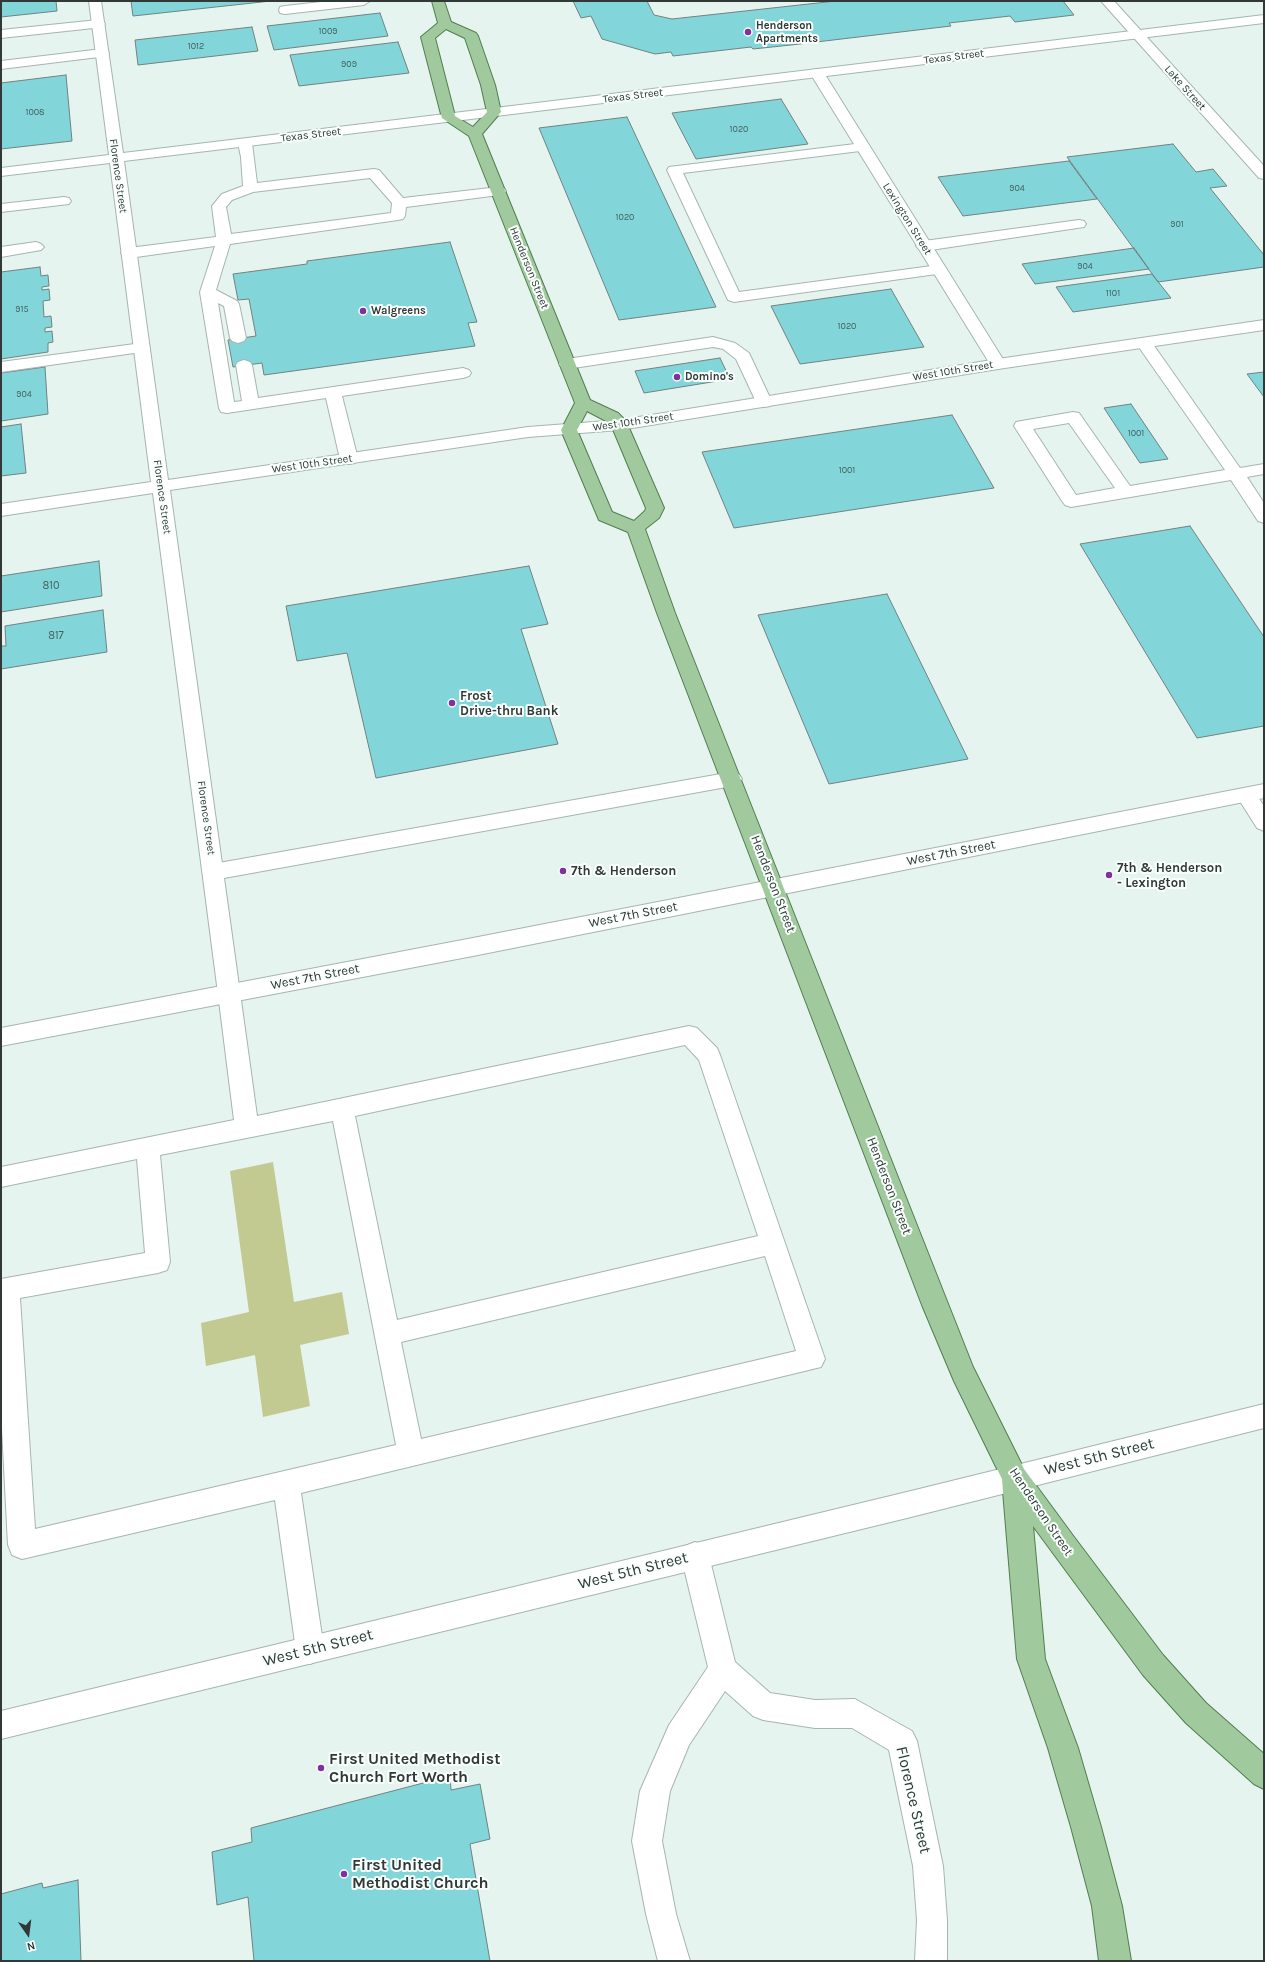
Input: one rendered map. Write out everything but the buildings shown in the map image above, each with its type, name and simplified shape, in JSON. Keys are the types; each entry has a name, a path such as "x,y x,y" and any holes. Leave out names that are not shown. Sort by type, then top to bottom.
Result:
{"main road":[{"path":"438,1 444,24"},
{"path":"444,24 472,36 488,86 494,112 475,134 449,118 428,37 444,24"},
{"name":"Henderson Street","path":"475,134 583,403"},
{"path":"583,403 612,417 620,425 655,508 653,514 636,528 605,516 569,430 583,403"},
{"name":"Henderson Street","path":"636,528 666,613 774,887 935,1305 963,1373 1015,1478 1067,1552 1153,1665 1196,1713 1264,1774"},
{"path":"1015,1478 1031,1660 1063,1748 1086,1826 1107,1906 1115,1961"}],"street":[{"name":"Florence Street","path":"95,1 247,1128"},
{"path":"285,10 364,1"},
{"name":"Lake Street","path":"1106,1 1264,175"},
{"name":"Texas Street","path":"1,172 1264,19"},
{"path":"1,34 98,24"},
{"path":"1,65 102,53"},
{"name":"Lexington Street","path":"816,74 998,364"},
{"path":"245,142 250,188"},
{"path":"862,147 674,170 734,297 939,270"},
{"path":"129,253 224,240 398,216 398,203 374,173 250,188 227,197 219,206 224,240 208,292 227,408 463,373"},
{"path":"398,203 499,191"},
{"path":"1,208 64,201"},
{"path":"924,246 1079,224"},
{"path":"1,252 36,247"},
{"path":"208,292 231,304 238,338"},
{"name":"West 10th Street","path":"1,510 528,432 620,425 998,364 1264,325"},
{"path":"567,364 713,342 729,346 743,356 764,402"},
{"path":"1144,343 1236,474 1264,517"},
{"path":"1,367 142,348"},
{"path":"244,365 251,404"},
{"path":"333,392 349,459"},
{"path":"1126,492 1073,417 1022,426 1071,502 1264,469"},
{"path":"213,872 732,779"},
{"path":"1255,793 1264,823"},
{"name":"West 7th Street","path":"1,1037 1255,793"},
{"path":"1,1177 148,1147 342,1109 689,1035 709,1055 812,1359 411,1455 22,1545 4,1290 158,1262 148,1147"},
{"path":"342,1109 411,1455"},
{"path":"387,1334 773,1243"},
{"name":"West 5th Street","path":"1,1725 1264,1416"},
{"path":"286,1484 310,1650"},
{"path":"674,1961 661,1914 647,1841 655,1791 679,1735 723,1670 695,1556"},
{"name":"Florence Street","path":"723,1670 763,1706 815,1714 855,1713 902,1741 928,1866 932,1920 931,1961"}],"green space":[{"path":"273,1162 294,1302 342,1292 349,1334 300,1345 310,1406 263,1417 255,1355 206,1366 201,1323 249,1312 230,1171"}],"place":[{"name":"Henderson Apartments","path":"748,32"},
{"name":"Walgreens","path":"363,311"},
{"name":"Domino's","path":"677,377"},
{"name":"Frost Drive-thru Bank","path":"452,703"},
{"name":"7th & Henderson","path":"563,871"},
{"name":"7th & Henderson - Lexington","path":"1109,875"},
{"name":"First United Methodist Church Fort Worth","path":"321,1768"},
{"name":"First United Methodist Church","path":"344,1874"}]}
